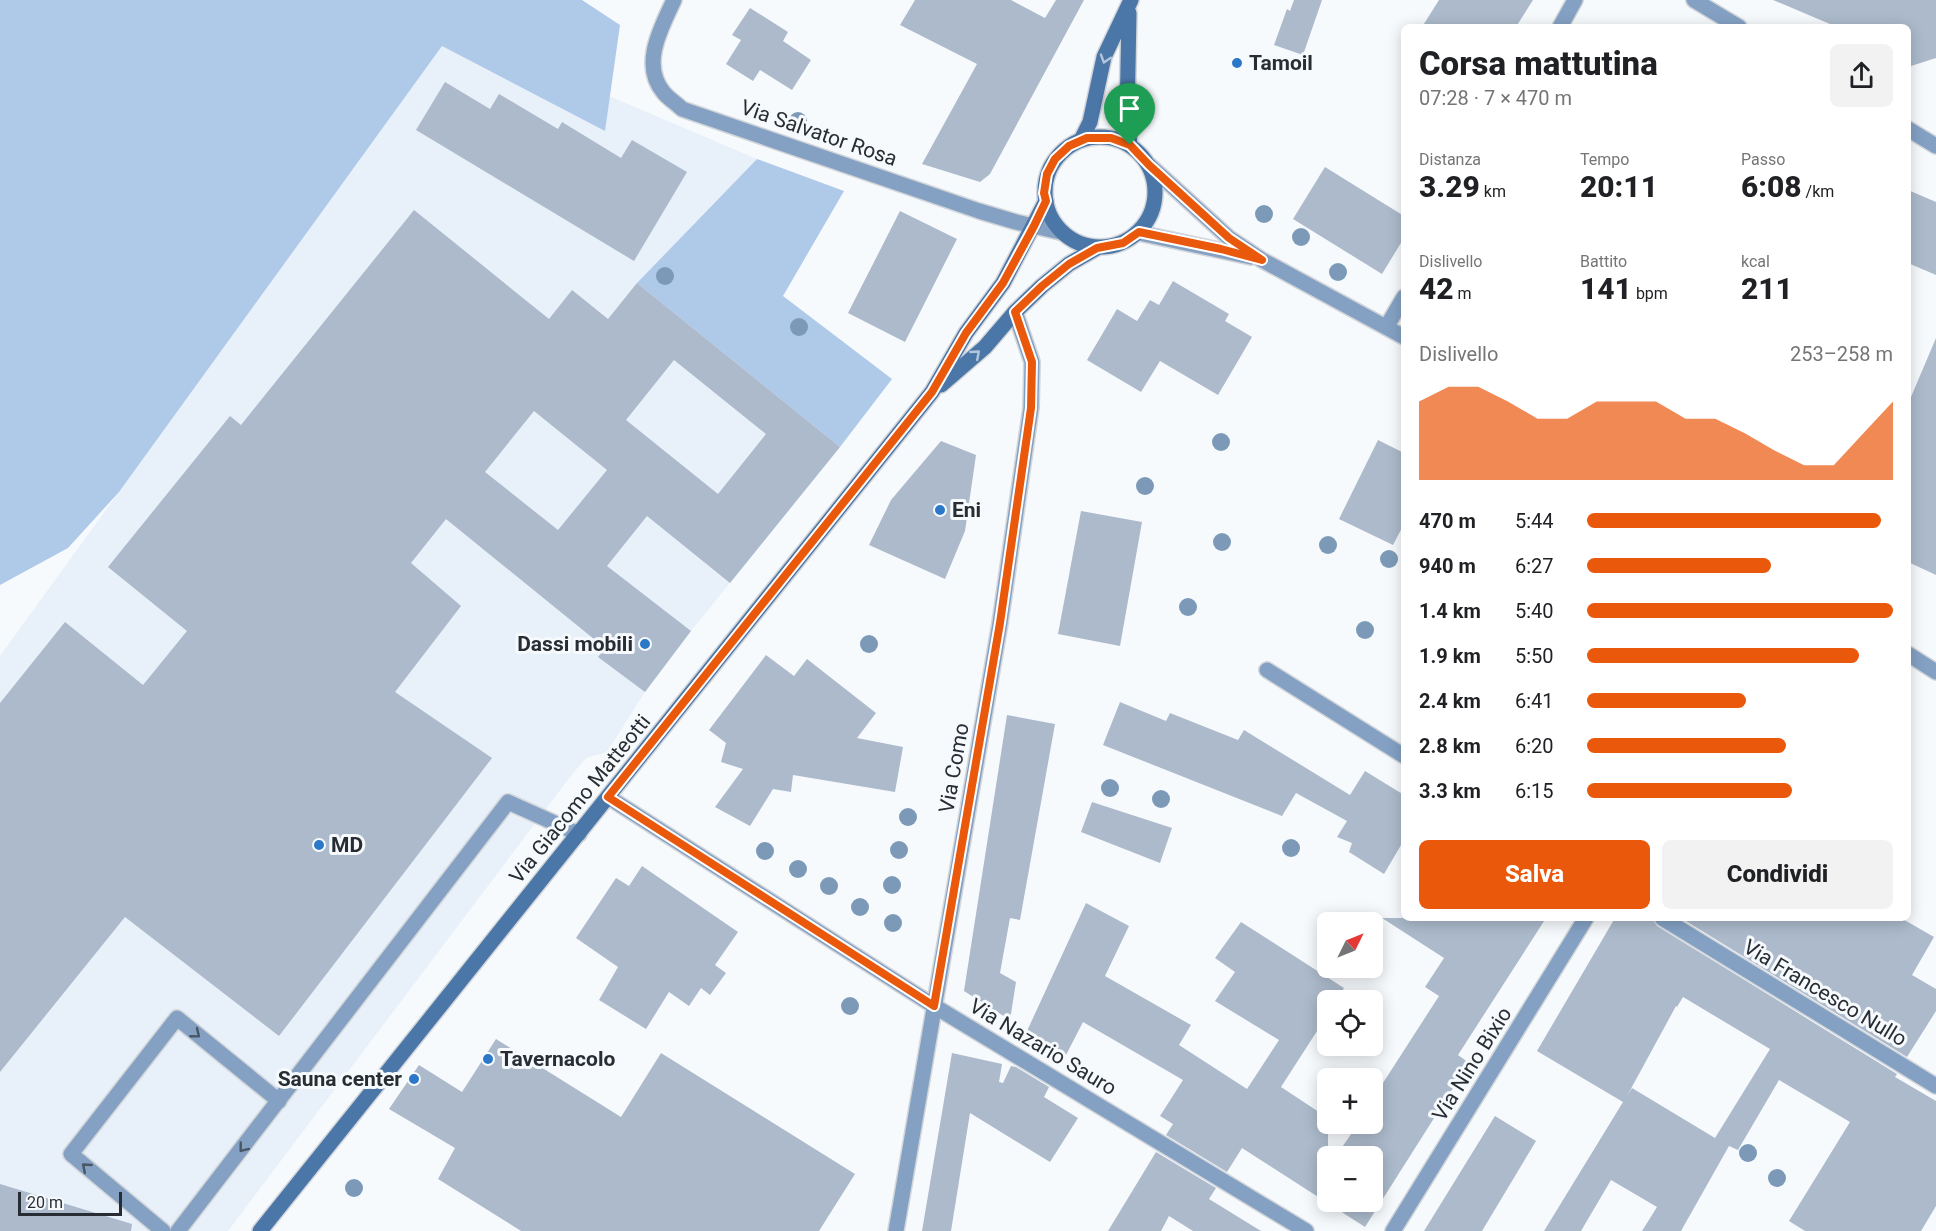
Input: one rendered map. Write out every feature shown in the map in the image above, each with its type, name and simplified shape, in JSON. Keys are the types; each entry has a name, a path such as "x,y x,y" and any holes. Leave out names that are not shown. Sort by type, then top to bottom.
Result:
{"street":[{"name":"Via Salvator Rosa","path":"674,0 652,55 654,74 663,92 682,109 979,211 1060,232"},
{"path":"1562,24 1575,0"},
{"path":"1694,0 1734,24"},
{"path":"1082,140 1090,122 1104,57 1130,3"},
{"path":"1130,3 1126,120 1130,145"},
{"path":"1911,131 1936,146"},
{"path":"1149,165 1155,183 1155,203 1148,221 1139,232 1123,243 1097,248 1076,243 1060,232 1049,216 1044,193 1047,174 1055,159 1069,146 1087,138 1111,138 1130,145 1229,238 1262,260 1401,335"},
{"name":"Via Giacomo Matteotti","path":"260,1231 932,392 966,333 1003,283 1046,201"},
{"path":"1139,232 1262,260"},
{"name":"Via Giacomo Matteotti","path":"932,392 985,346 1042,286 1069,264 1097,248"},
{"path":"1387,326 1401,302"},
{"name":"Via Como","path":"896,1231 1000,623 1031,408 1032,362 1015,312"},
{"path":"1911,656 1936,672"},
{"path":"1267,670 1401,754"},
{"name":"Via Nazario Sauro","path":"608,797 934,1006 1306,1231"},
{"path":"178,1231 507,802 579,834"},
{"name":"Via Nino Bixio","path":"1393,1231 1584,921"},
{"name":"Via Francesco Nullo","path":"1667,921 1936,1086"},
{"path":"163,1231 144,1223 71,1154 177,1018 279,1101"}],"shaded area":[{"path":"0,0 582,0 620,25 605,131 442,46 119,492 68,548 0,585"},
{"path":"442,46 605,131 609,96 757,159 637,283 840,447 691,631 645,692 607,752 586,758 570,777 228,1231 0,1231 0,656"},
{"path":"757,159 844,191 783,296 892,379 840,447 637,283"}],"building":[{"path":"915,0 1011,0 1045,18 1056,0 1084,0 990,174 980,182 922,164 977,64 900,25"},
{"path":"1294,0 1322,0 1303,55 1274,45 1287,9 1290,11"},
{"path":"1439,0 1533,0 1518,24 1424,24"},
{"path":"1773,0 1936,0 1936,58 1911,66 1911,24 1830,24"},
{"path":"750,8 788,32 783,41 811,60 792,90 760,70 753,81 726,64 741,40 732,35"},
{"path":"445,82 490,109 499,94 558,129 562,122 621,158 632,140 687,172 634,261 416,130"},
{"path":"1325,167 1401,214 1401,243 1382,274 1293,219"},
{"path":"1911,191 1936,202 1936,275 1911,264"},
{"path":"414,210 549,319 572,290 608,319 637,283 840,447 730,583 647,516 607,566 691,631 645,692 598,657 605,648 446,519 411,563 461,606 395,692 492,758 279,1036 125,917 0,1072 0,703 65,622 143,685 187,631 108,567 230,416 241,425","holes":["674,360 766,434 718,494 626,420","534,411 607,470 558,530 485,472"]},
{"path":"900,211 957,239 905,342 848,313"},
{"path":"1173,281 1229,314 1225,321 1252,337 1218,395 1160,361 1141,392 1087,360 1117,309 1137,321 1150,300 1159,305"},
{"path":"1936,338 1936,575 1911,563 1911,397"},
{"path":"1378,440 1401,452 1401,530 1393,545 1339,519"},
{"path":"941,441 976,455 965,531 945,579 869,545 891,500"},
{"path":"1081,511 1142,522 1120,646 1058,634"},
{"path":"766,655 794,676 807,659 876,713 857,738 903,747 895,792 793,775 791,792 773,789 750,826 715,807 743,769 721,762 726,743 709,730"},
{"path":"1120,702 1166,721 1170,713 1238,740 1244,730 1350,795 1365,771 1401,793 1401,845 1384,874 1349,852 1352,843 1337,837 1347,821 1296,793 1282,816 1103,745"},
{"path":"1007,715 1055,724 1020,920 1010,918 1000,973 1016,982 1010,1020 964,991"},
{"path":"1092,802 1172,828 1160,863 1081,832"},
{"path":"642,866 738,932 715,965 726,973 710,995 701,988 689,1006 669,992 646,1029 599,1000 618,967 576,938 616,878 629,886"},
{"path":"1086,903 1129,926 1105,976 1191,1025 1179,1045 1247,1089 1279,1040 1215,1001 1235,972 1215,958 1241,922 1317,971 1317,978 1328,978 1344,988 1343,990 1317,990 1317,1031 1281,1087 1317,1111 1317,1134 1328,1134 1328,1146 1317,1146 1317,1196 1242,1148 1227,1172 1166,1135 1173,1124 1160,1116 1183,1080 1083,1022 1066,1055 1027,1031"},
{"path":"1383,918 1401,918 1401,921 1544,921 1458,1055 1469,1063 1383,1199 1383,1146 1343,1146 1351,1134 1383,1134 1383,1083 1439,996 1425,987 1444,958"},
{"path":"1613,921 1654,921 1657,926 1897,1074 1895,1077 1936,1101 1936,1206 1921,1231 1805,1231 1789,1221 1850,1122 1779,1080 1738,1150 1729,1146 1681,1231 1642,1231 1657,1207 1611,1180 1581,1231 1544,1231 1623,1102 1537,1051","holes":["1683,997 1770,1049 1715,1138 1632,1088 1627,1096"]},
{"path":"1686,921 1906,921 1934,937 1912,975 1936,989 1936,1011 1907,1057"},
{"path":"496,1039 621,1117 661,1053 855,1174 819,1231 521,1231 438,1179 455,1148 389,1109 419,1065 462,1092"},
{"path":"952,1053 1002,1064 999,1082 1003,1083 1011,1066 1016,1067 1049,1087 1044,1097 1078,1118 1050,1162 970,1113 951,1231 922,1231"},
{"path":"1495,1116 1536,1141 1482,1231 1424,1231"},
{"path":"1156,1152 1216,1188 1209,1199 1261,1231 1193,1231 1169,1216 1161,1231 1108,1231"},
{"path":"0,1184 132,1224 131,1231 0,1231"},
{"path":"1342,1212 1375,1212 1365,1227"}],"place":[{"name":"Tamoil","path":"1237,63"},
{"name":"Eni","path":"940,510"},
{"name":"Dassi mobili","path":"645,644"},
{"name":"MD","path":"319,845"},
{"name":"Tavernacolo","path":"488,1059"},
{"name":"Sauna center","path":"414,1079"}],"route":[{"path":"1087,138 1111,138 1130,145 1229,238 1262,260 1139,232 1123,243 1097,248 1069,264 1015,312 1032,362 1031,408 1000,623 934,1006 608,797 932,392 966,333 1003,283 1034,226 1046,201 1044,193 1047,174 1055,159 1069,146 1087,138"}]}
